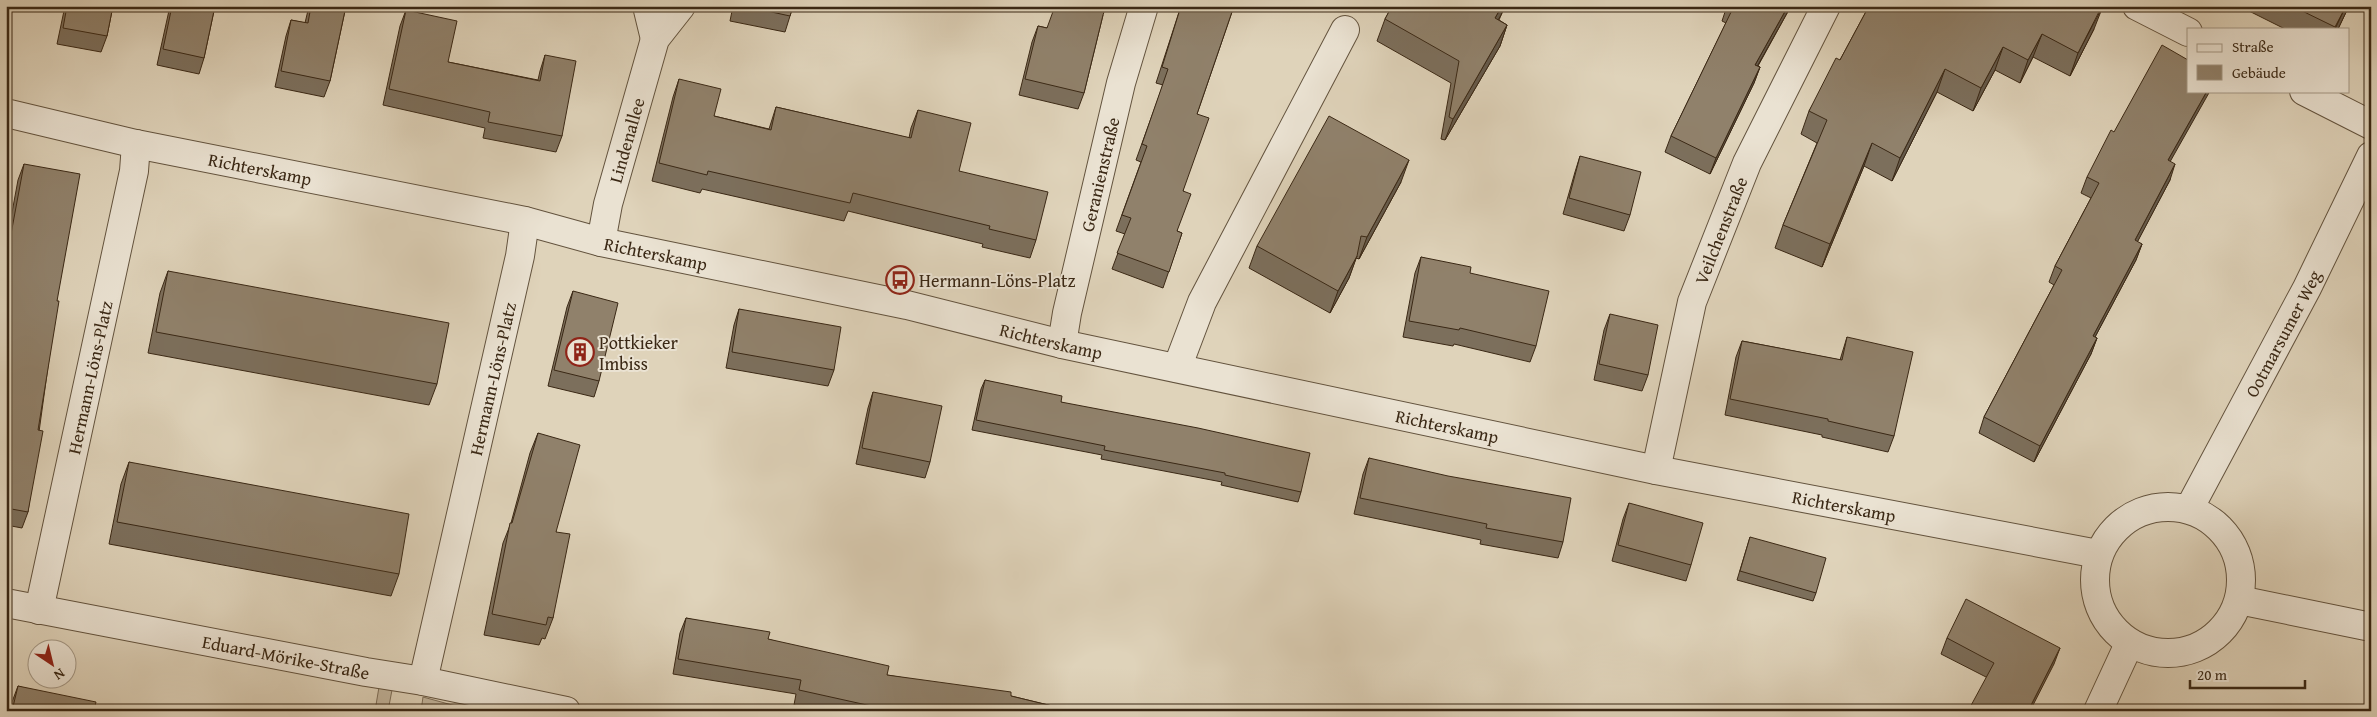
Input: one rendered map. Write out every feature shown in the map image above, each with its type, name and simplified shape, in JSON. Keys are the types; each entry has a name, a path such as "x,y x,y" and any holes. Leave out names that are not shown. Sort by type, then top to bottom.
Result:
{"street":[{"name":"Lindenallee","path":"647,6 655,39"},
{"name":"Lindenallee","path":"601,242 608,204 655,39 681,6"},
{"name":"Geranienstraße","path":"1062,344 1067,313 1121,83 1144,6"},
{"name":"Veilchenstraße","path":"1656,470 1692,302 1747,163 1826,6"},
{"path":"2136,6 2187,32"},
{"path":"1177,368 1202,302 1345,30"},
{"path":"2306,92 2371,125"},
{"name":"Richterskamp","path":"6,113 136,144 525,221 601,242 907,305 1062,344 1656,470 2098,554"},
{"name":"Hermann-Löns-Platz","path":"39,610 134,171 136,144"},
{"name":"Ootmarsumer Weg","path":"2189,509 2306,288 2371,156"},
{"name":"Hermann-Löns-Platz","path":"422,681 520,256 525,221"},
{"path":"2167,506 2189,509 2210,519 2226,534 2238,555 2242,578 2239,600 2227,625 2207,643 2182,653 2155,653 2129,644 2114,631 2102,614 2095,594 2094,574 2098,554 2110,535 2126,520 2145,510 2167,506"},
{"path":"2239,600 2371,627"},
{"name":"Eduard-Mörike-Straße","path":"6,603 422,681 566,711"},
{"path":"2098,711 2129,644"}],"shaded area":[{"path":"379,687 392,690 388,711 375,711"},
{"path":"423,697 474,711 421,711"}],"building":[{"path":"67,6 113,6 107,36 63,28"},
{"path":"172,6 215,6 204,58 163,49"},
{"path":"311,6 346,6 330,81 281,71 291,20 308,23"},
{"path":"744,6 793,6 790,16"},
{"path":"1055,6 1106,6 1084,93 1025,79 1038,26 1047,28"},
{"path":"1181,6 1234,6 1197,114 1209,118 1183,191 1191,194 1177,231 1182,233 1169,272 1117,253 1131,218 1122,215 1147,146 1142,144 1168,69 1162,67"},
{"path":"1392,6 1502,6 1495,18 1507,25 1453,119 1449,117 1459,61 1385,19"},
{"path":"1731,6 1788,6 1755,65 1760,67 1716,158 1671,136 1733,8"},
{"path":"1869,6 2102,6 2078,53 2042,34 2028,60 2003,47 1981,88 1945,69 1900,158 1872,143 1830,244 1783,225 1827,120 1809,111 1836,58 1840,60"},
{"path":"2292,6 2346,6 2335,27"},
{"path":"406,10 457,21 448,62 540,81 545,55 576,61 562,136 488,122 490,112 389,89"},
{"path":"2162,45 2187,59 2187,92 2206,92 2168,160 2175,164 2135,240 2142,244 2093,336 2097,338 2040,446 1984,417 2062,270 2055,266 2099,183 2087,177 2111,130 2114,132"},
{"path":"679,79 721,89 714,116 771,130 776,107 911,138 918,110 971,123 959,171 1048,192 1036,240 989,229 990,226 853,193 850,203 708,171 707,175 659,163"},
{"path":"1329,116 1409,160 1367,237 1361,236 1357,256 1338,291 1257,246"},
{"path":"1580,156 1641,172 1630,215 1569,198"},
{"path":"24,164 80,174 57,301 59,301 38,430 43,431 28,512 6,508 6,261"},
{"path":"1421,257 1471,267 1470,273 1549,291 1536,346 1460,328 1459,330 1409,321"},
{"path":"168,271 449,323 437,384 156,332"},
{"name":"Pottkieker Imbiss","path":"573,291 618,303 599,381 554,370"},
{"path":"739,309 841,327 834,370 732,352"},
{"path":"1610,314 1658,325 1648,375 1599,364"},
{"path":"1847,337 1913,352 1894,436 1828,421 1828,419 1730,399 1742,341 1842,360"},
{"path":"985,380 1062,396 1061,402 1198,428 1310,453 1301,492 1225,475 1225,473 1104,450 1105,446 976,420"},
{"path":"873,392 942,406 930,462 862,448"},
{"path":"538,433 580,445 556,532 570,534 553,618 548,617 546,625 492,614 510,523 512,523"},
{"path":"1369,458 1448,476 1571,498 1563,542 1486,528 1487,524 1360,498"},
{"path":"129,462 409,514 399,574 117,522"},
{"path":"1629,503 1703,523 1691,565 1618,545"},
{"path":"1750,537 1826,558 1816,593 1740,571"},
{"path":"1966,599 2060,648 2028,711 1968,711 1994,663 1947,638"},
{"path":"686,618 770,632 768,639 889,666 887,675 1011,692 1011,696 1073,711 894,711 799,690 801,680 678,659"},
{"path":"18,686 28,688 28,690 38,690 96,702 94,710 98,711 12,711"}],"place":[{"name":"Hermann-Löns-Platz","path":"900,280"},
{"name":"Pottkieker Imbiss","path":"580,352"}]}
